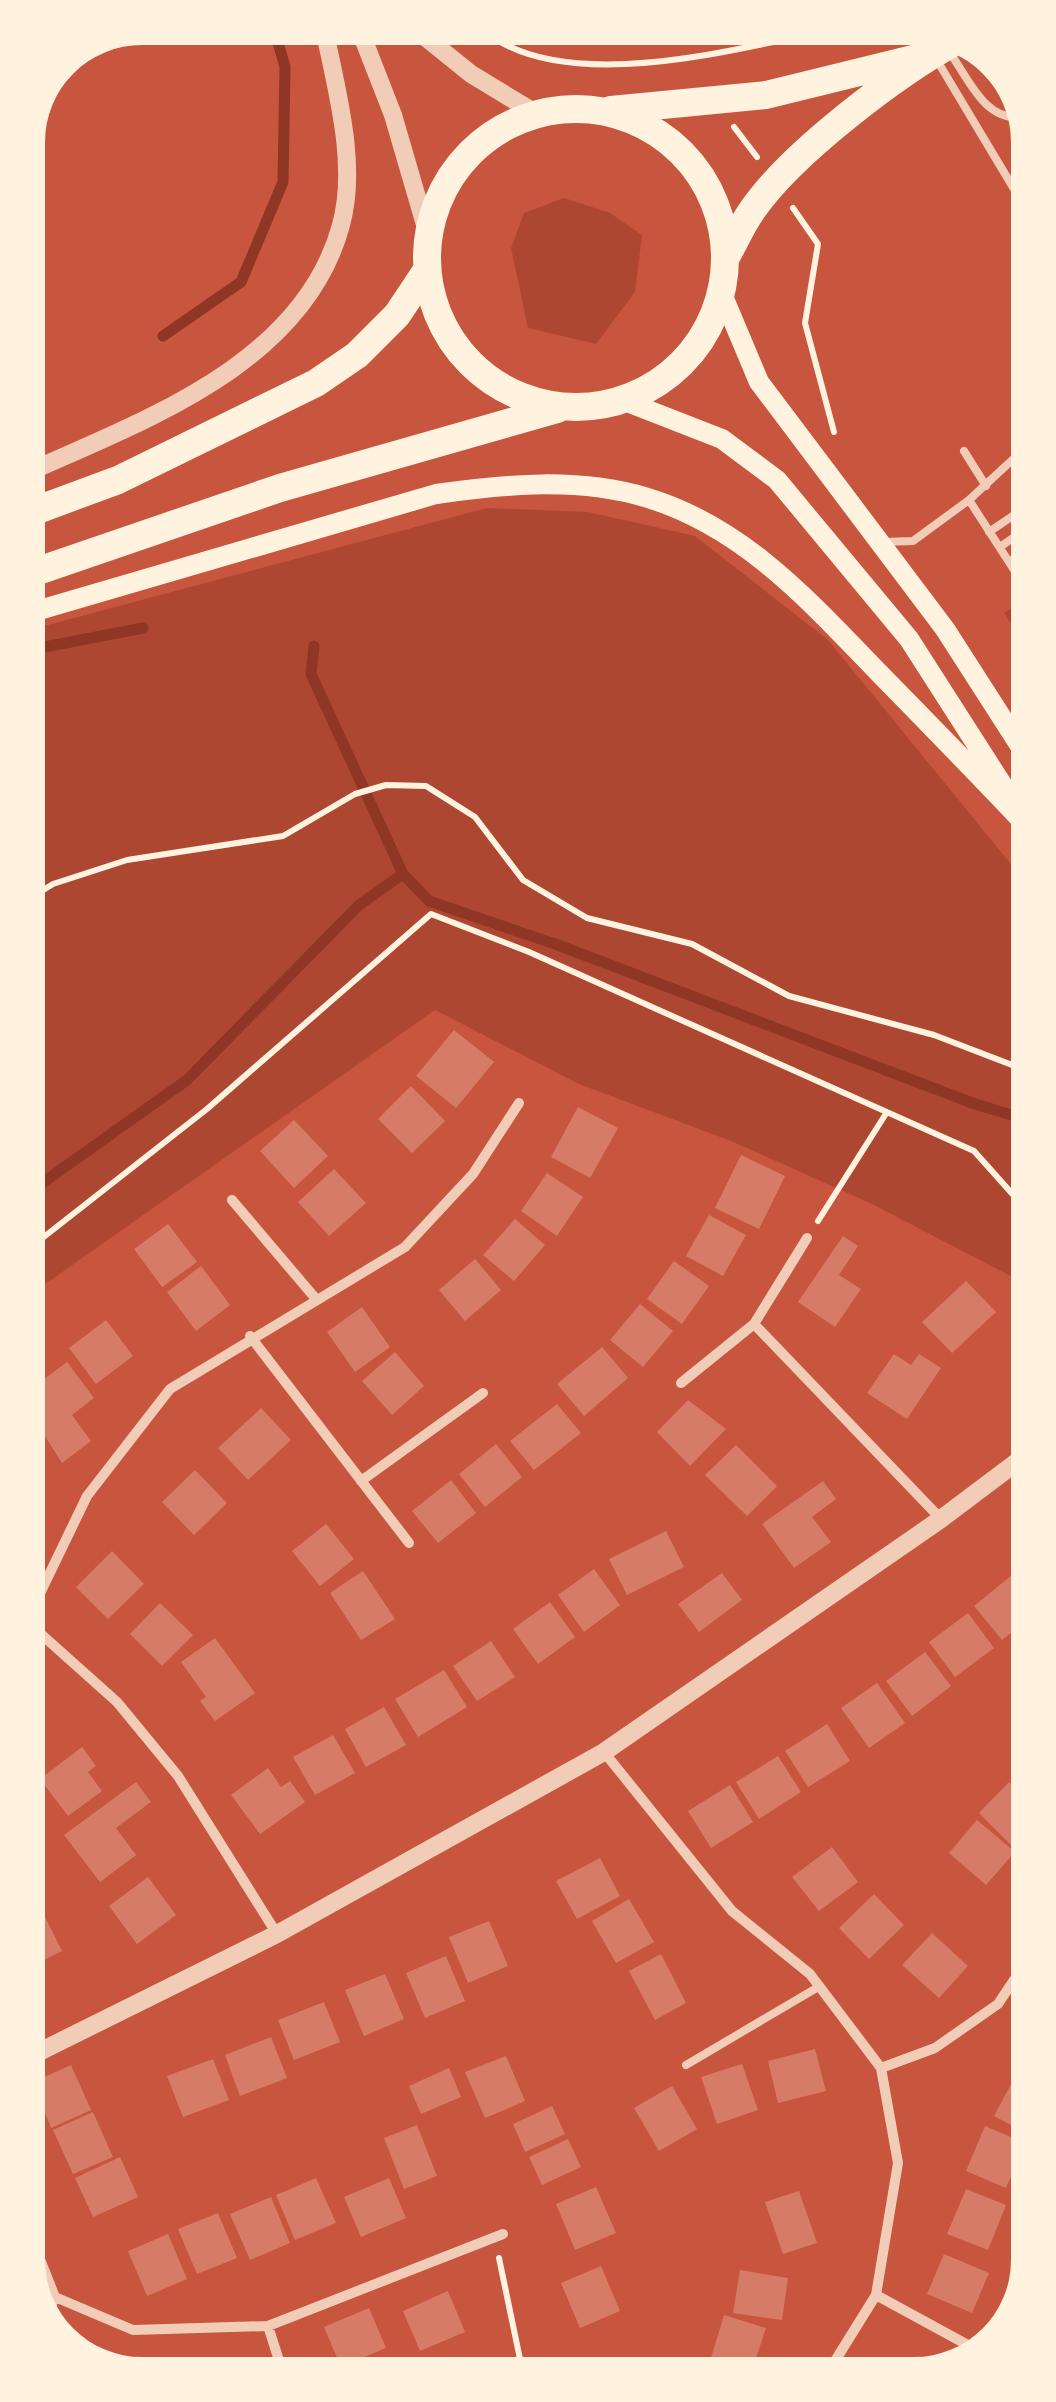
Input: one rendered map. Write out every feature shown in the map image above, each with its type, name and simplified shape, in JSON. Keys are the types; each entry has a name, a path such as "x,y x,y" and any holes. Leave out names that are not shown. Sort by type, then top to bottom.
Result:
{"highway":[{"path":"564,407 523,398 486,378 456,348 436,311 427,270 428,235 441,194 464,158 497,131 537,114 570,108 604,111 766,95 940,48"},
{"path":"726,257 752,210 775,181 942,49"},
{"path":"45,569 298,482 564,407 622,400 666,377 701,340 722,294 726,257 717,206 691,162 652,129 604,111"},
{"path":"45,507 118,480 316,382 356,355 397,314 427,270"}],"main road":[{"path":"722,294 759,382 945,628 1011,732"},
{"path":"622,400 722,439 777,480 909,638 1011,800"},
{"path":"45,608 436,494 503,484 562,484 646,497 722,528 792,583 1011,808"}],"street":[{"path":"45,465 126,429 236,366 276,337 307,302 341,224 345,184 344,147 327,45"},
{"path":"366,45 393,114 428,235"},
{"path":"435,45 471,74 537,114"},
{"path":"45,1583 87,1496 170,1389 250,1336 404,1247 473,1174 519,1103"},
{"path":"232,1200 316,1299"},
{"path":"681,1383 754,1324 807,1238"},
{"path":"754,1324 940,1519"},
{"path":"250,1336 409,1543"},
{"path":"361,1481 483,1394"},
{"path":"45,2049 277,1934 604,1752 1011,1465"},
{"path":"45,1638 117,1702 178,1776 277,1934"},
{"path":"604,1752 732,1911 820,1986 881,2068 898,2163 876,2295 837,2357"},
{"path":"881,2068 935,2048 998,2004 1011,1984"},
{"path":"47,2277 55,2298 132,2330 268,2326 499,2236"},
{"path":"876,2295 964,2343"},
{"path":"268,2326 277,2357"}],"lane":[{"path":"947,51 1011,182"},
{"path":"948,51 991,110 1008,119"},
{"path":"964,451 986,486"},
{"path":"878,542 913,541 969,500 1011,462"},
{"path":"969,500 1011,565"},
{"path":"989,532 1011,518"},
{"path":"1000,547 1011,540"},
{"path":"686,2065 820,1986"}],"path":[{"path":"503,45 548,60 585,64 709,56 760,45"},
{"path":"725,115 763,164"},
{"path":"818,244 804,322 832,428 842,442"},
{"path":"45,889 126,860 283,836 354,794 386,785 426,786 474,817 523,880 587,918 692,944 789,996 934,1035 1011,1065"},
{"path":"45,1237 207,1109 431,914 528,952 974,1151 1011,1192"},
{"path":"807,1238 887,1112"},
{"path":"499,2236 520,2357"}],"shaded area":[{"path":"564,198 610,213 642,235 635,292 596,344 528,328 511,248 524,213"},
{"path":"487,508 588,512 695,536 828,640 1011,864 1011,1276 872,1204 731,1141 579,1084 435,1010 45,1284 45,626"}],"building":[{"path":"454,1030 494,1062 456,1108 416,1076"},
{"path":"411,1086 445,1121 412,1153 378,1119"},
{"path":"578,1107 618,1128 590,1178 551,1157"},
{"path":"294,1120 328,1156 294,1188 260,1151"},
{"path":"741,1155 785,1176 759,1229 715,1208"},
{"path":"334,1169 366,1203 329,1236 298,1202"},
{"path":"547,1173 583,1197 557,1236 521,1211"},
{"path":"709,1215 746,1235 723,1276 686,1256"},
{"path":"515,1219 545,1245 514,1281 483,1255"},
{"path":"168,1224 197,1262 162,1287 134,1249"},
{"path":"843,1236 858,1246 839,1275 861,1289 835,1327 798,1302"},
{"path":"475,1259 501,1290 465,1321 439,1290"},
{"path":"674,1261 709,1286 682,1324 647,1299"},
{"path":"201,1266 230,1305 196,1331 167,1292"},
{"path":"966,1281 996,1312 952,1353 922,1322"},
{"path":"640,1304 673,1331 643,1367 610,1340"},
{"path":"362,1307 390,1347 355,1372 327,1332"},
{"path":"106,1320 133,1356 96,1384 69,1348"},
{"path":"602,1347 628,1378 584,1416 557,1384"},
{"path":"395,1352 424,1386 392,1415 362,1381"},
{"path":"894,1354 911,1365 919,1354 941,1368 907,1419 867,1393"},
{"path":"67,1362 94,1398 72,1415 91,1441 62,1463 45,1436 45,1378"},
{"path":"688,1400 726,1429 690,1466 657,1432"},
{"path":"557,1404 581,1433 534,1470 510,1441"},
{"path":"261,1408 291,1440 248,1480 218,1448"},
{"path":"496,1444 522,1477 485,1507 459,1474"},
{"path":"736,1445 777,1486 747,1516 705,1475"},
{"path":"195,1470 227,1503 194,1535 162,1502"},
{"path":"451,1480 476,1513 438,1543 412,1511"},
{"path":"823,1481 836,1499 812,1517 831,1542 794,1568 762,1524"},
{"path":"326,1524 354,1559 320,1586 292,1551"},
{"path":"666,1531 684,1567 627,1595 609,1559"},
{"path":"112,1551 144,1584 108,1619 76,1587"},
{"path":"594,1569 620,1605 584,1632 558,1595"},
{"path":"363,1571 395,1619 361,1640 330,1593"},
{"path":"722,1573 742,1600 699,1632 678,1604"},
{"path":"1011,1576 1011,1633 1002,1640 974,1606"},
{"path":"550,1602 575,1637 538,1664 513,1629"},
{"path":"160,1603 193,1635 162,1666 130,1634"},
{"path":"968,1613 994,1648 955,1677 929,1642"},
{"path":"215,1638 255,1693 215,1721 200,1701 206,1697 181,1662"},
{"path":"491,1641 515,1677 477,1701 453,1666"},
{"path":"925,1652 951,1686 912,1716 886,1681"},
{"path":"444,1670 467,1707 418,1737 395,1699"},
{"path":"877,1683 905,1723 869,1748 841,1708"},
{"path":"384,1707 406,1745 366,1767 345,1729"},
{"path":"827,1724 850,1761 808,1787 785,1751"},
{"path":"333,1735 355,1773 315,1795 293,1757"},
{"path":"82,1747 96,1766 88,1772 102,1791 68,1816 45,1786 45,1775"},
{"path":"778,1756 801,1792 759,1819 736,1782"},
{"path":"268,1768 281,1787 290,1781 305,1802 260,1834 231,1795"},
{"path":"136,1782 151,1802 116,1828 136,1855 100,1882 64,1835"},
{"path":"1009,1782 1011,1845 979,1813"},
{"path":"730,1785 753,1822 711,1848 688,1811"},
{"path":"977,1820 1011,1849 1011,1857 986,1885 949,1853"},
{"path":"832,1847 858,1882 819,1911 792,1877"},
{"path":"600,1858 620,1896 577,1919 556,1881"},
{"path":"148,1877 176,1915 137,1944 109,1906"},
{"path":"874,1894 904,1925 869,1959 839,1928"},
{"path":"629,1899 654,1942 616,1963 592,1921"},
{"path":"45,1917 62,1951 45,1960"},
{"path":"489,1921 508,1966 468,1983 449,1937"},
{"path":"932,1933 968,1966 939,1998 902,1965"},
{"path":"661,1954 686,2003 655,2020 629,1971"},
{"path":"446,1956 465,2001 425,2018 406,1973"},
{"path":"385,1974 404,2019 364,2036 345,1990"},
{"path":"324,2002 340,2042 294,2060 278,2020"},
{"path":"271,2037 287,2078 240,2096 225,2055"},
{"path":"815,2049 826,2091 778,2103 768,2061"},
{"path":"506,2056 525,2101 485,2118 465,2072"},
{"path":"213,2059 229,2100 183,2117 167,2076"},
{"path":"742,2064 758,2110 717,2124 701,2077"},
{"path":"71,2065 91,2110 51,2128 45,2113 45,2077"},
{"path":"449,2068 461,2097 421,2114 409,2086"},
{"path":"1011,2084 1011,2125 994,2116"},
{"path":"672,2086 697,2129 659,2151 634,2108"},
{"path":"552,2106 565,2134 525,2152 513,2124"},
{"path":"93,2112 113,2157 73,2174 53,2130"},
{"path":"417,2125 437,2176 404,2189 384,2138"},
{"path":"985,2126 1011,2137 1011,2176 1006,2188 966,2171"},
{"path":"568,2139 581,2167 542,2185 529,2157"},
{"path":"120,2157 138,2197 93,2217 75,2178"},
{"path":"316,2178 336,2223 295,2240 276,2195"},
{"path":"389,2178 406,2218 361,2237 344,2197"},
{"path":"596,2187 616,2233 575,2250 556,2204"},
{"path":"966,2189 1006,2205 988,2250 947,2234"},
{"path":"799,2191 817,2243 783,2254 765,2202"},
{"path":"271,2197 290,2243 250,2260 230,2214"},
{"path":"218,2213 237,2258 197,2274 178,2229"},
{"path":"168,2234 187,2279 147,2296 128,2251"},
{"path":"944,2254 989,2273 972,2313 927,2294"},
{"path":"601,2266 620,2311 580,2328 561,2283"},
{"path":"740,2270 788,2278 782,2320 733,2313"},
{"path":"448,2291 465,2332 420,2351 403,2311"},
{"path":"369,2308 386,2348 365,2357 337,2357 324,2327"},
{"path":"724,2315 766,2328 756,2357 711,2357"}],"waterway":[{"path":"163,336 241,282 283,182 285,67 279,45"},
{"path":"45,647 143,628"},
{"path":"314,646 311,674 403,874"},
{"path":"45,1181 187,1080 359,905 403,874 429,901 558,945 1011,1115"}]}
